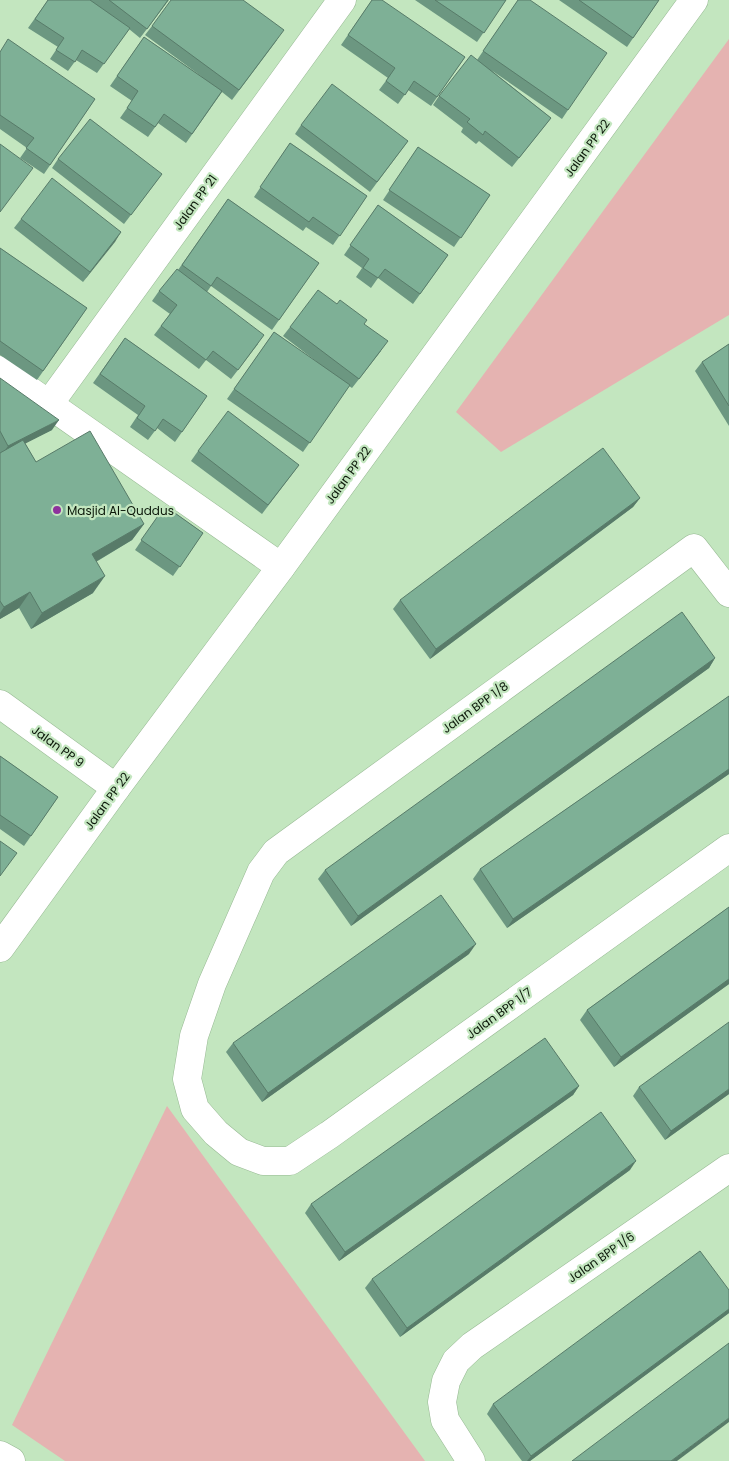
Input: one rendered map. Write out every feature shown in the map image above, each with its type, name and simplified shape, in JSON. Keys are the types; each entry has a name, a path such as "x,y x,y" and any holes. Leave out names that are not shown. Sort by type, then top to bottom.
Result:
{"street":[{"name":"Jalan PP 21","path":"49,404 342,0"},
{"name":"Jalan PP 22","path":"0,948 116,788 281,567 694,0"},
{"path":"0,370 281,567"},
{"name":"Jalan BPP 1/8","path":"263,1161 239,1152 216,1133 195,1109 187,1078 194,1036 209,993 261,872 276,852 694,548 729,594"},
{"name":"Jalan PP 9","path":"0,704 116,788"},
{"name":"Jalan BPP 1/7","path":"263,1161 290,1161 329,1135 729,848"},
{"name":"Jalan BPP 1/6","path":"471,1461 445,1420 442,1402 446,1381 456,1361 472,1346 729,1168"},
{"path":"0,1456 12,1461"}],"shaded area":[{"path":"729,39 729,315 501,452 456,412"},
{"path":"167,1106 425,1461 65,1461 12,1425"}],"building":[{"path":"48,0 90,0 130,28 104,64 82,50 75,62 56,50 64,38 35,19"},
{"path":"109,0 168,0 147,29"},
{"path":"171,0 243,0 284,30 239,90 152,26"},
{"path":"372,0 382,0 465,57 437,97 414,81 405,95 386,81 395,68 348,35"},
{"path":"435,0 506,0 484,33"},
{"path":"518,0 530,0 607,53 568,110 483,51"},
{"path":"579,0 659,0 633,38"},
{"path":"144,37 222,91 192,134 164,114 155,127 127,108 138,91 117,76"},
{"path":"8,39 95,99 50,165 26,148 34,138 0,115 0,52"},
{"path":"471,55 551,118 519,158 485,131 483,135 467,122 470,119 439,96"},
{"path":"332,84 408,141 377,182 301,125"},
{"path":"90,119 162,174 131,215 58,159"},
{"path":"290,143 367,196 340,236 313,217 309,222 260,187"},
{"path":"0,144 33,168 0,212"},
{"path":"418,147 490,195 461,238 389,190"},
{"path":"52,178 121,232 90,272 21,219"},
{"path":"228,199 319,263 279,320 217,277 211,286 182,265"},
{"path":"378,205 448,255 420,294 385,269 378,278 363,268 369,259 350,245"},
{"path":"0,248 87,308 43,371 0,341"},
{"path":"177,269 264,335 238,370 213,351 206,360 161,326 177,305 159,291"},
{"path":"318,290 337,304 340,300 367,320 364,324 388,341 359,379 290,327"},
{"path":"274,332 350,385 310,443 234,389"},
{"path":"125,338 207,396 182,432 163,419 155,431 137,418 145,406 100,374"},
{"path":"729,344 729,406 702,362"},
{"path":"0,378 59,420 8,446 0,431"},
{"path":"228,411 299,465 268,505 198,451"},
{"name":"Masjid Al-Quddus","path":"90,431 144,524 92,554 105,576 42,613 30,592 4,607 0,601 0,453 23,440 36,462"},
{"path":"603,448 640,498 436,649 400,600"},
{"path":"165,506 203,533 180,567 141,540"},
{"path":"682,612 715,658 358,916 325,870"},
{"path":"729,696 729,769 513,919 480,869"},
{"path":"0,756 58,797 31,836 0,815"},
{"path":"0,841 17,853 0,876"},
{"path":"441,895 476,944 268,1093 233,1043"},
{"path":"729,907 729,979 621,1057 587,1010"},
{"path":"729,1022 729,1089 671,1131 639,1087"},
{"path":"545,1038 579,1086 345,1252 311,1204"},
{"path":"601,1112 636,1161 407,1328 372,1279"},
{"path":"700,1251 729,1290 729,1309 531,1456 493,1404"},
{"path":"729,1343 729,1418 671,1461 572,1461"}],"place":[{"name":"Masjid Al-Quddus","path":"57,510"}]}
